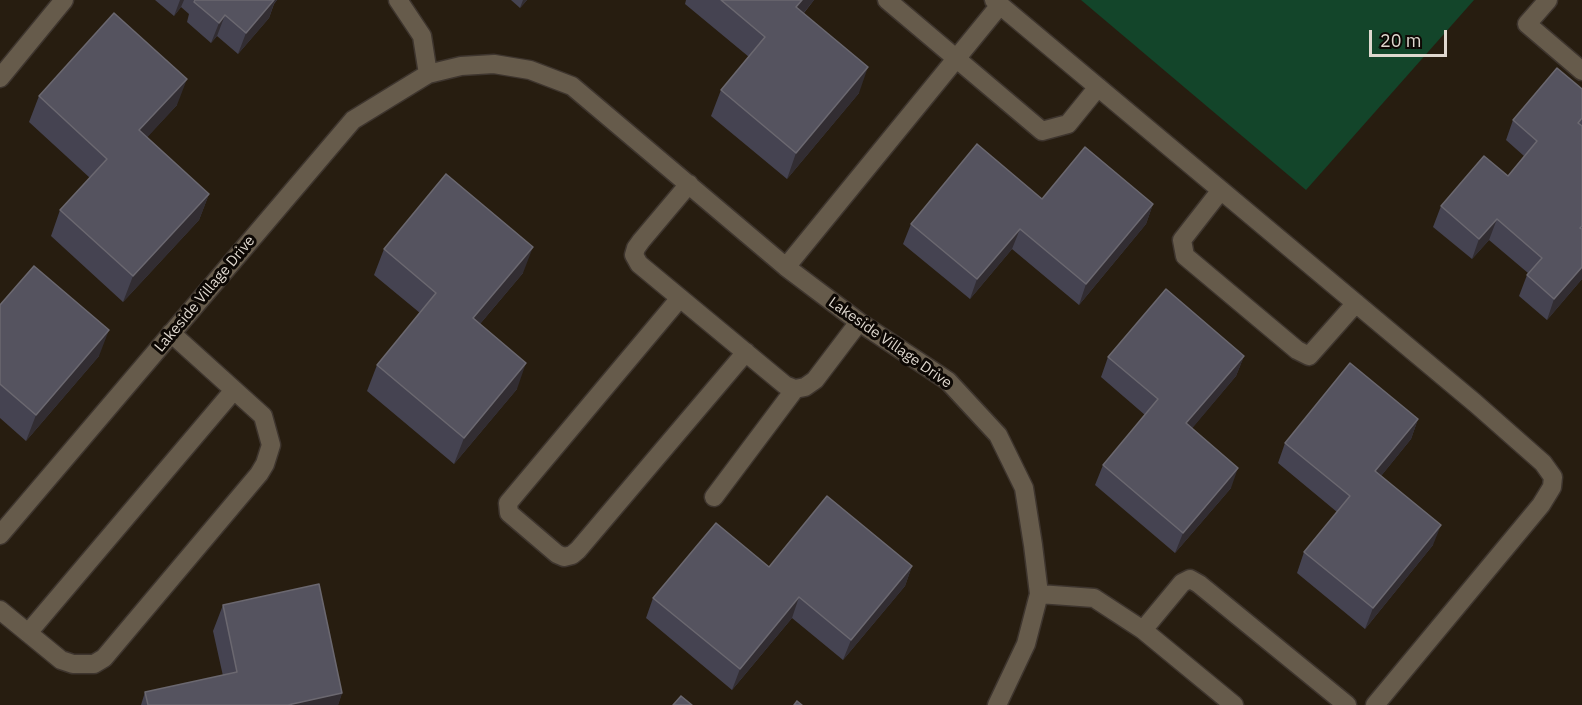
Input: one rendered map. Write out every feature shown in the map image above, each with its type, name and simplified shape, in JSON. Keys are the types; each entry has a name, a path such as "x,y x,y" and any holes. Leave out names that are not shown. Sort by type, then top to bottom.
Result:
{"street":[{"path":"0,78 64,0"},
{"path":"398,0 422,36 428,74"},
{"path":"887,0 1042,132 1068,124 1098,87"},
{"path":"1548,0 1527,24 1582,71"},
{"path":"786,267 955,60 997,3 1475,403 1543,464 1552,477 1552,487 1541,505 1376,705"},
{"name":"Lakeside Village Drive","path":"0,535 353,120 428,74 461,66 494,64 530,70 572,86 786,267 859,322 948,381 998,435 1024,488 1034,545 1039,594 1026,644 997,705"},
{"path":"689,184 640,241 634,255 639,264 785,385 795,389 805,387 815,380 859,322"},
{"path":"1221,190 1182,240 1185,256 1297,350 1309,356 1356,303"},
{"path":"680,298 508,503 509,513 557,554 564,557 578,550 746,352"},
{"path":"0,610 62,660 73,664 94,664 104,658 266,464 271,444 263,416 171,333"},
{"path":"714,497 795,389"},
{"path":"28,633 234,390"},
{"path":"1143,630 1182,583 1190,579 1347,705"},
{"path":"1039,594 1094,598 1143,630 1234,705"}],"green space":[{"path":"1081,0 1474,0 1306,190"}],"building":[{"path":"195,0 274,0 246,33 225,15 219,23 194,2"},
{"path":"721,0 802,0 796,7 868,67 796,153 721,90 765,37"},
{"path":"114,13 187,79 139,130 209,194 133,276 60,210 107,159 39,96"},
{"path":"1557,68 1582,89 1582,118 1578,123 1582,126 1582,226 1580,228 1582,229 1582,267 1554,299 1527,275 1542,258 1497,219 1479,239 1441,206 1484,156 1508,176 1537,141 1513,120"},
{"path":"977,144 1042,199 1085,147 1153,204 1086,284 1020,229 977,279 911,224"},
{"path":"446,174 533,247 473,318 526,363 464,438 377,365 436,293 384,249"},
{"path":"34,266 109,330 36,415 0,384 0,305"},
{"path":"1166,289 1244,356 1186,423 1238,468 1183,533 1103,465 1158,399 1108,357"},
{"path":"1350,363 1418,419 1375,471 1441,525 1373,608 1304,552 1350,496 1285,443"},
{"path":"827,496 912,566 851,640 799,597 740,669 653,598 716,523 769,567"},
{"path":"319,584 342,693 288,705 148,705 145,692 237,672 223,605"},
{"path":"681,696 692,705 673,705"}]}
